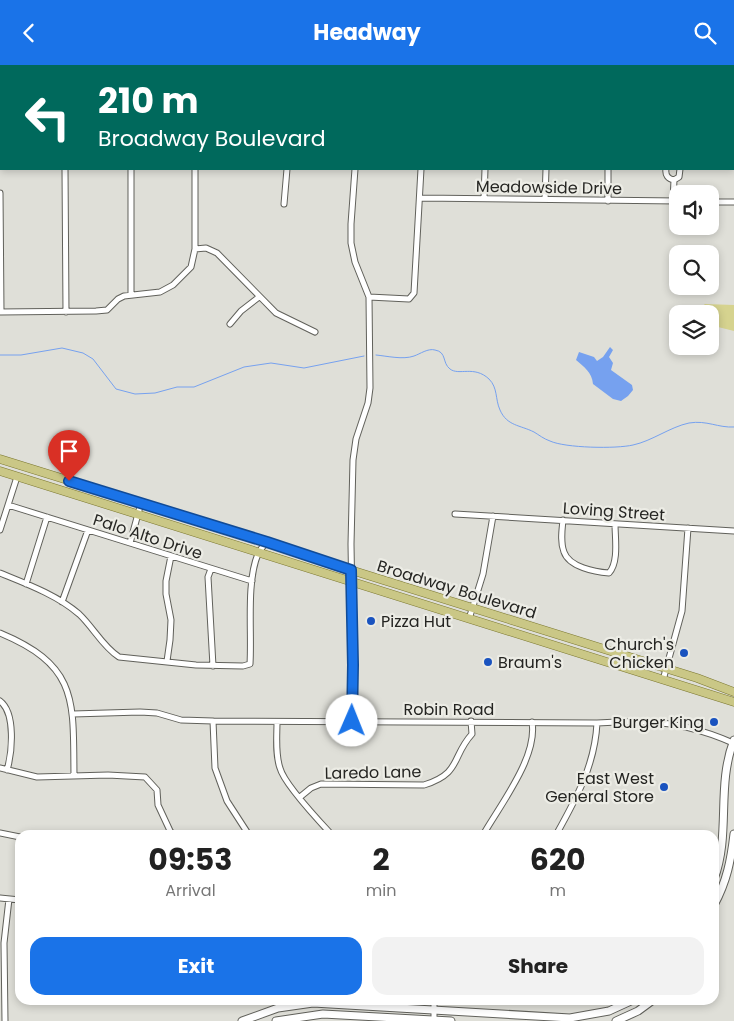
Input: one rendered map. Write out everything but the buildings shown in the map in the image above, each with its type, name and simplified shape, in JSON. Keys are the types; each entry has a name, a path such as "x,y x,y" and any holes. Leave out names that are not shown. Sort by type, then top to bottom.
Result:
{"main road":[{"name":"Broadway Boulevard","path":"0,459 267,542 734,692"},
{"name":"Broadway Boulevard","path":"0,471 734,702"},
{"path":"595,658 599,648"},
{"path":"719,862 723,835 725,774 733,741"},
{"path":"719,896 730,866 734,834"},
{"path":"245,1020 278,1008 299,1005"},
{"path":"339,1005 339,1015"},
{"path":"358,1005 434,1009 547,1019 584,1016 609,1011 622,1005"},
{"path":"635,1005 638,1011"},
{"path":"616,1021 646,1005"},
{"path":"276,1021 305,1015 451,1021"}],"street":[{"path":"65,170 66,312"},
{"path":"131,170 131,295"},
{"path":"0,193 0,312 107,310 118,299 131,295 160,292 173,285 191,267 195,249 195,170"},
{"path":"284,204 287,170"},
{"path":"352,721 351,570 353,459 356,439 368,403 370,388 369,297 355,262 351,243 354,170"},
{"path":"369,297 408,299 414,293 422,170"},
{"path":"484,198 485,170"},
{"path":"545,199 546,170"},
{"path":"608,170 608,201"},
{"path":"666,170 666,175 674,180"},
{"path":"674,180 679,177 680,170"},
{"path":"674,180 674,185"},
{"name":"Meadowside Drive","path":"420,198 669,201"},
{"path":"719,202 734,202"},
{"path":"195,249 206,248 217,253 276,313 315,332"},
{"path":"230,324 241,311 259,297"},
{"path":"0,530 18,477"},
{"path":"130,543 141,503"},
{"name":"Palo Alto Drive","path":"8,505 252,581"},
{"name":"Loving Street","path":"455,514 734,531"},
{"path":"469,619 483,574 493,516"},
{"path":"26,584 47,517"},
{"path":"563,520 562,541 564,553 570,561 587,569 609,573 613,569 616,549 615,523"},
{"path":"663,680 682,611 688,528"},
{"path":"62,602 88,530"},
{"path":"0,573 62,602 78,613 92,627 111,652 119,657 196,665 243,666 250,664 254,566 258,552 267,542"},
{"path":"167,661 172,620 166,594 166,581 171,556"},
{"path":"211,569 208,577 213,665"},
{"path":"0,633 33,649 55,668 66,686 73,714 74,776"},
{"path":"0,701 5,705 9,713 10,759 7,770"},
{"name":"Robin Road","path":"73,714 157,713 182,720 277,722 471,721 597,723 648,721 690,728 733,741"},
{"path":"213,721 215,767 226,801 246,830"},
{"name":"Laredo Lane","path":"300,797 311,788 321,784 424,785 438,780 448,774 461,753 465,742 472,734 471,721"},
{"path":"277,722 280,768 284,777 328,830"},
{"path":"486,830 525,763 534,732 532,722"},
{"path":"559,830 590,768 597,723"},
{"path":"0,768 37,777 145,777 157,789 158,805 169,830"},
{"path":"0,833 15,836"},
{"path":"0,898 15,900"},
{"path":"5,1021 4,943 9,899"},
{"path":"434,1005 434,1020"}],"shaded area":[{"path":"705,304 734,305 734,331 719,327 719,305 704,305"}],"water":[{"path":"610,347 613,350 609,357 613,363 611,370 632,385 633,390 621,401 613,399 593,384 589,373 576,360 579,352 594,357 597,361 603,357"}],"waterway":[{"path":"0,355 21,355 62,348 83,353 93,359 116,389 135,394 155,393 177,387 194,387 244,367 271,363 304,368 364,356"},
{"path":"376,355 405,358 424,351 439,351 450,369 458,372 478,373 492,382 498,406 506,419 557,443 591,447 615,447 640,443 689,423 701,422 734,427"}],"place":[{"name":"Pizza Hut","path":"371,621"},
{"name":"Church's Chicken","path":"684,653"},
{"name":"Braum's","path":"488,662"},
{"name":"Burger King","path":"714,722"},
{"name":"East West General Store","path":"664,787"}],"route":[{"path":"69,481 351,570 352,721"}]}
